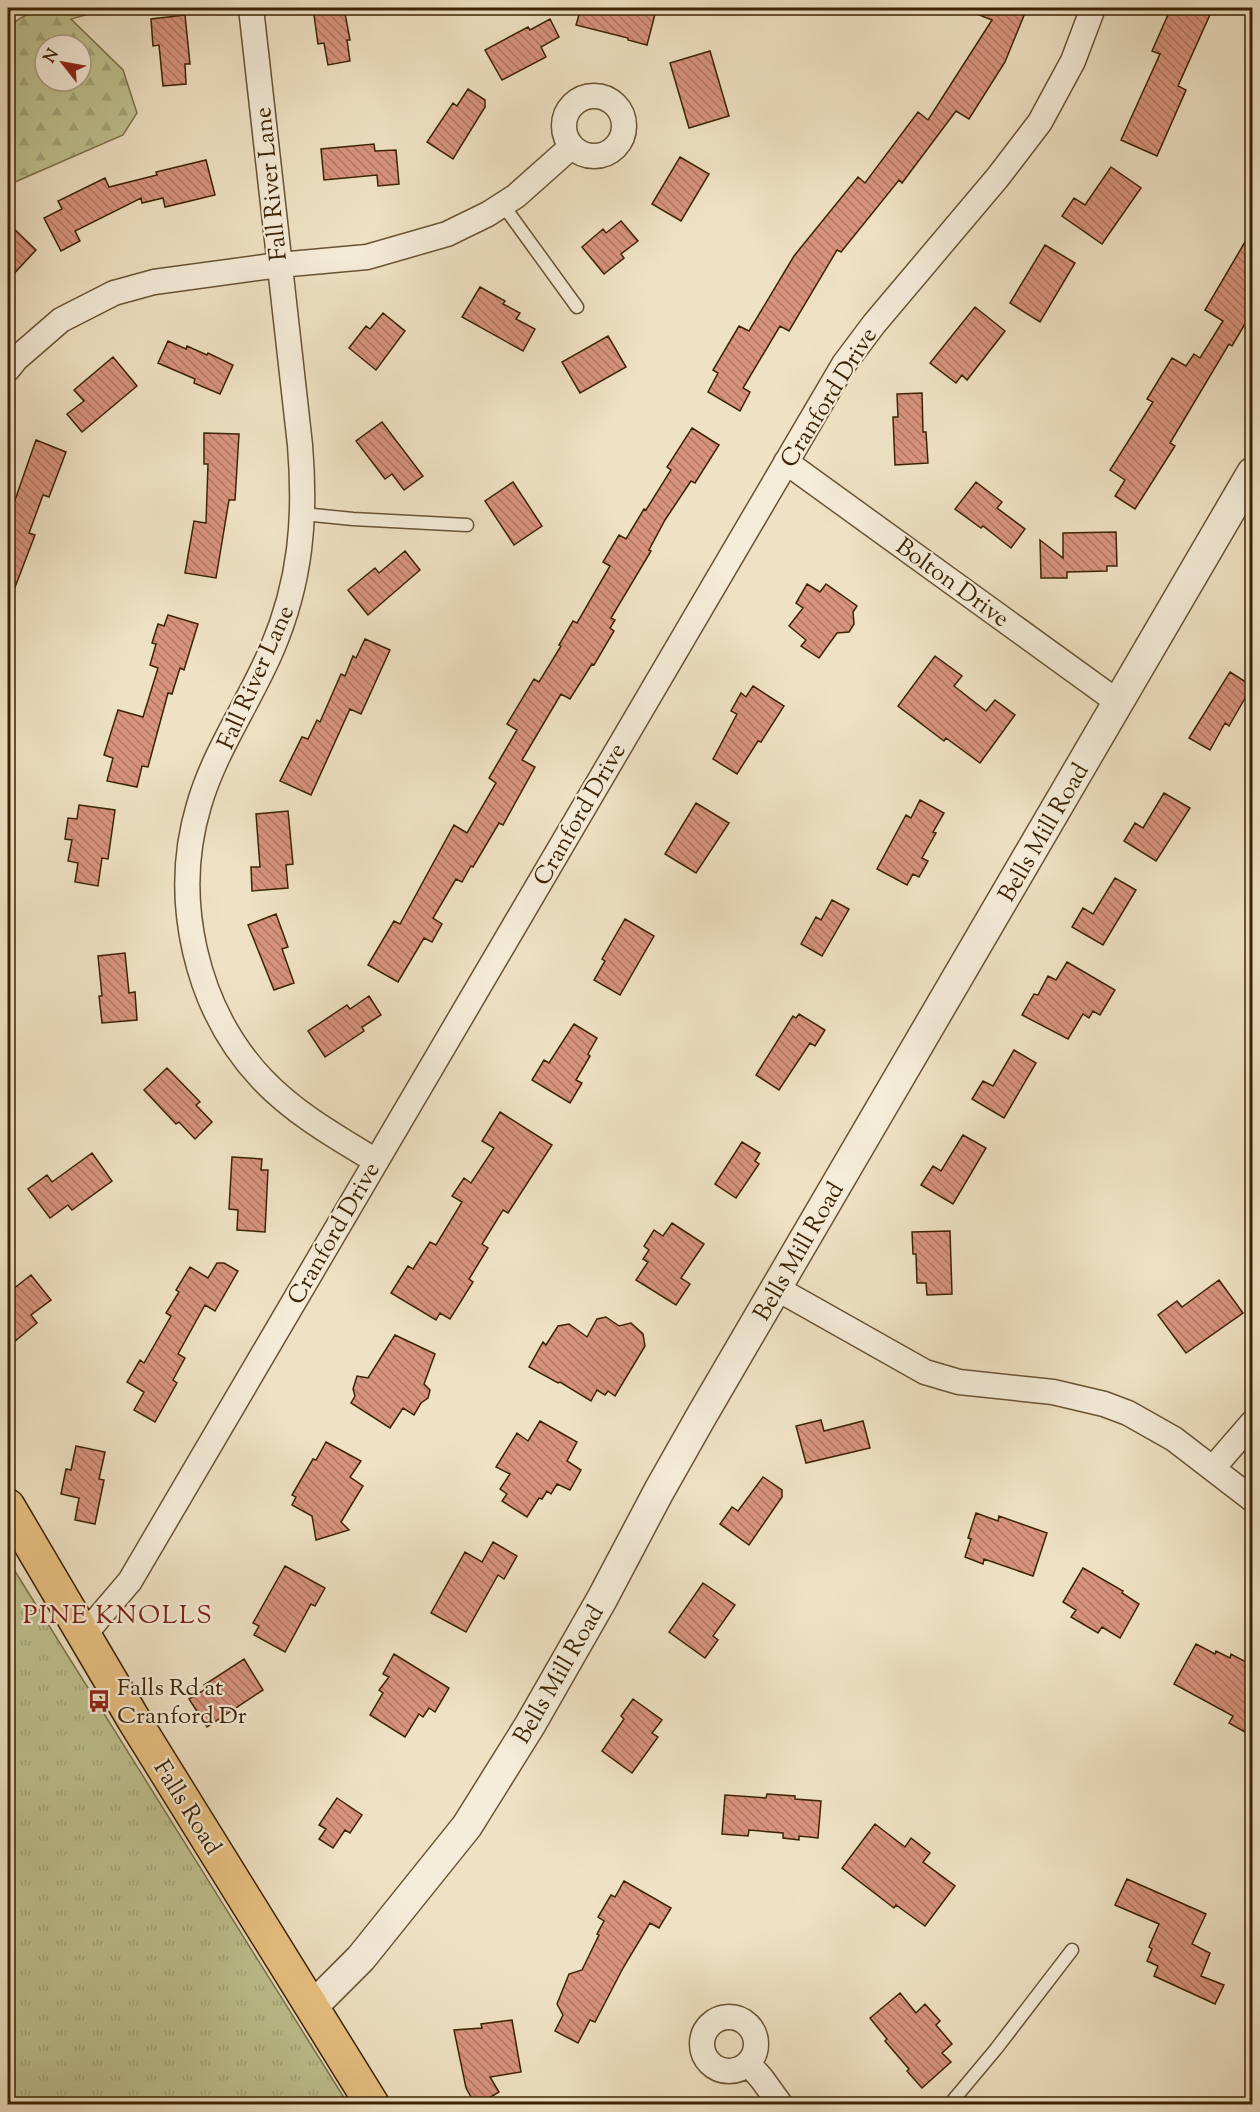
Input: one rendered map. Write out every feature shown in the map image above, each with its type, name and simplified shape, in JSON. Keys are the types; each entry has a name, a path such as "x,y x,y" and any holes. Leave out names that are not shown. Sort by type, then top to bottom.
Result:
{"main road":[{"name":"Falls Road","path":"8,1506 84,1635 372,2104"}],"street":[{"name":"Fall River Lane","path":"251,8 300,445 303,514 301,545 291,596 272,649 217,760 199,803 191,840 187,878 190,920 195,951 214,1007 241,1053 262,1079 287,1102 376,1161"},
{"name":"Cranford Drive","path":"84,1635 130,1581 844,364 874,324 998,177 1040,122 1073,62 1093,8"},
{"path":"8,369 16,359 61,320 114,293 154,282 279,265 367,257 447,234 516,196 572,147"},
{"name":"Bolton Drive","path":"786,462 1119,702"},
{"name":"Bells Mill Road","path":"312,2007 361,1958 467,1826 530,1725 602,1599 659,1491 776,1288 1252,473"},
{"path":"776,1288 925,1372 959,1382 1053,1392 1104,1404 1128,1413 1166,1435 1214,1468 1252,1499"},
{"path":"1214,1468 1252,1423"},
{"path":"748,2063 780,2104"}],"lane":[{"path":"502,205 577,307"},
{"path":"303,514 467,525"},
{"path":"950,2104 996,2049 1072,1950"}],"green space":[{"path":"37,8 110,8 71,19 85,33 33,33 33,93 93,93 93,41 123,70 137,113 123,135 8,185 8,26"},
{"path":"8,1560 348,2104 8,2104"}],"building":[{"path":"313,8 344,8 350,40 347,40 350,61 328,65 324,43 318,44"},
{"path":"581,8 629,8 655,14 647,45 576,25"},
{"path":"962,8 1027,8 1005,62 969,119 956,111 902,183 899,180 841,252 837,250 789,331 780,326 743,388 750,392 740,411 708,392 718,373 713,370 739,326 749,331 794,256 858,177 865,183 918,112 928,120 992,20"},
{"path":"1171,8 1213,8 1178,86 1186,90 1157,156 1121,140 1160,54 1152,51"},
{"path":"185,15 190,64 185,64 186,84 163,86 159,45 153,46 151,19"},
{"path":"550,19 559,37 541,47 546,57 502,80 485,50 528,27 530,30"},
{"path":"710,51 729,116 689,128 670,63"},
{"path":"468,89 485,100 485,107 453,159 427,142 453,103 457,106"},
{"path":"374,144 375,151 396,150 399,184 378,186 377,175 324,180 321,149"},
{"path":"680,157 709,174 681,221 652,204"},
{"path":"206,160 215,195 165,207 163,198 142,203 141,198 75,231 80,241 61,251 44,218 62,209 58,201 105,178 109,187 157,175 156,172"},
{"path":"1111,167 1141,188 1102,244 1062,216 1074,198 1085,205"},
{"path":"621,221 638,241 621,254 624,258 604,274 582,247 603,229 606,233"},
{"path":"8,223 36,250 8,280"},
{"path":"1252,230 1252,312 1232,346 1229,344 1170,443 1175,446 1135,509 1115,496 1125,480 1110,470 1153,402 1147,399 1172,358 1186,366 1194,354 1200,358 1223,321 1205,310"},
{"path":"1045,245 1075,263 1040,322 1010,303"},
{"path":"480,287 505,301 503,304 520,313 516,319 535,329 523,351 462,317"},
{"path":"975,307 1005,331 967,380 962,375 956,383 930,363"},
{"path":"383,313 405,331 376,370 349,348 366,326 370,329"},
{"path":"608,336 626,367 580,393 562,362"},
{"path":"168,341 186,349 187,346 207,355 208,353 233,365 220,394 194,383 195,379 158,363"},
{"path":"113,357 137,386 82,432 67,414 84,401 74,390"},
{"path":"922,393 923,432 926,432 928,463 895,465 893,417 898,417 897,394"},
{"path":"382,422 423,476 404,490 392,474 385,479 356,441"},
{"path":"692,428 719,445 695,483 691,481 665,520 649,550 651,551 611,618 615,620 610,628 614,631 594,665 592,664 570,699 561,694 522,760 535,767 503,825 499,823 462,882 456,879 433,918 442,924 432,942 424,938 398,982 368,965 394,921 400,924 454,825 467,833 496,783 489,778 517,730 507,724 534,679 539,682 573,621 577,623 610,566 603,562 619,535 626,539 644,509 646,510 671,470 667,467"},
{"path":"204,433 239,434 235,500 229,500 216,578 185,573 194,521 206,523 208,464 204,464"},
{"path":"36,440 66,452 49,497 43,495 29,533 35,535 9,603 8,520"},
{"path":"513,482 542,526 514,545 485,501"},
{"path":"976,482 1002,502 997,508 1025,529 1011,548 983,526 981,528 955,509"},
{"path":"1116,532 1117,566 1107,566 1107,571 1067,572 1067,578 1041,578 1040,540 1063,558 1063,533"},
{"path":"405,551 420,570 368,615 348,590 375,568 379,573"},
{"path":"807,584 820,592 826,584 857,606 853,612 854,624 849,632 837,633 819,658 801,646 806,640 789,626 803,608 796,603"},
{"path":"168,615 198,624 184,670 180,668 172,694 168,693 148,767 142,766 137,787 107,781 113,758 104,755 118,710 143,717 158,668 150,665 156,644 152,643 158,624 164,626"},
{"path":"365,639 390,650 361,714 350,709 311,795 280,781 302,737 308,739 317,720 320,722 341,674 345,676 353,656 356,658"},
{"path":"935,656 962,676 954,686 986,711 995,700 1015,715 980,763 946,738 944,741 898,706"},
{"path":"1230,672 1252,686 1229,726 1225,723 1210,750 1189,738"},
{"path":"753,686 784,706 737,774 713,759 737,714 731,711 741,693 746,697"},
{"path":"1164,793 1190,808 1156,861 1124,841 1135,823 1143,828"},
{"path":"920,800 944,813 922,858 928,861 919,877 913,874 907,885 877,869 906,815 911,818"},
{"path":"696,803 729,823 696,873 665,854"},
{"path":"79,805 115,810 108,859 102,858 98,886 75,882 78,863 68,861 72,840 65,839 68,818 77,819"},
{"path":"288,811 293,864 286,865 288,888 252,891 251,867 260,867 256,814"},
{"path":"1115,878 1136,890 1103,945 1072,927 1083,908 1093,914"},
{"path":"832,900 849,909 822,956 801,944 816,917 821,920"},
{"path":"276,914 288,947 282,949 294,983 274,990 248,925"},
{"path":"625,919 654,936 620,995 594,980 605,961 602,959"},
{"path":"125,953 129,993 135,992 137,1020 102,1023 98,956"},
{"path":"1067,962 1115,990 1100,1015 1093,1011 1089,1018 1083,1014 1068,1039 1022,1015 1034,994 1038,995 1048,976 1056,980"},
{"path":"369,996 381,1015 362,1027 364,1031 325,1057 308,1031 347,1005 350,1009"},
{"path":"799,1014 825,1030 815,1046 810,1043 779,1090 756,1075 793,1016 796,1018"},
{"path":"574,1024 597,1038 576,1080 582,1083 570,1103 532,1080 544,1060 549,1063"},
{"path":"1014,1050 1036,1063 1004,1118 972,1099 983,1081 993,1086"},
{"path":"167,1068 200,1102 196,1105 212,1122 195,1139 179,1122 176,1124 144,1090"},
{"path":"500,1112 552,1145 508,1213 503,1210 482,1244 488,1248 469,1279 473,1282 450,1319 440,1313 436,1320 391,1293 408,1266 413,1269 430,1242 436,1245 462,1202 452,1196 464,1178 471,1183 494,1148 482,1141"},
{"path":"963,1135 986,1148 953,1204 921,1185 933,1166 941,1171"},
{"path":"742,1142 760,1153 755,1161 759,1164 736,1198 715,1184"},
{"path":"92,1153 112,1181 72,1210 68,1205 50,1218 28,1189 47,1175 52,1182"},
{"path":"232,1157 262,1159 261,1170 268,1170 265,1232 237,1230 238,1210 229,1209"},
{"path":"672,1223 704,1244 681,1278 690,1284 676,1305 636,1280 648,1262 643,1259 649,1250 644,1246 654,1230 663,1236"},
{"path":"950,1231 952,1294 927,1295 926,1283 917,1283 916,1254 913,1254 912,1232"},
{"path":"217,1263 224,1263 238,1271 215,1311 205,1305 178,1354 185,1358 173,1380 177,1383 155,1422 134,1410 144,1392 127,1382 140,1360 144,1363 171,1316 166,1313 179,1292 176,1290 190,1267 208,1278"},
{"path":"31,1275 51,1300 31,1315 37,1323 8,1347 8,1293"},
{"path":"1219,1280 1243,1313 1186,1353 1158,1315 1177,1301 1182,1307"},
{"path":"606,1317 619,1326 631,1323 643,1334 645,1346 615,1396 608,1391 605,1395 597,1390 591,1401 529,1367 543,1342 546,1345 558,1326 569,1324 587,1337 597,1319"},
{"path":"395,1335 435,1354 424,1384 430,1390 428,1398 421,1403 414,1415 403,1408 390,1428 351,1403 355,1396 353,1389 357,1376 368,1378"},
{"path":"821,1420 824,1431 863,1421 870,1448 806,1463 796,1426"},
{"path":"540,1421 577,1442 567,1461 581,1470 570,1490 557,1484 551,1494 547,1491 542,1499 539,1498 527,1517 502,1501 507,1494 500,1489 510,1474 496,1467 517,1433 528,1441"},
{"path":"326,1442 361,1461 350,1477 363,1486 341,1522 349,1530 316,1540 312,1516 292,1505 296,1497 292,1495"},
{"path":"76,1446 105,1452 99,1479 104,1480 95,1524 75,1520 79,1498 61,1494 66,1469 71,1470"},
{"path":"763,1477 782,1490 782,1497 749,1545 720,1524 732,1507 738,1511"},
{"path":"976,1513 998,1521 999,1516 1047,1533 1033,1576 984,1559 983,1564 965,1557"},
{"path":"493,1542 517,1556 504,1579 498,1575 466,1632 431,1613 465,1552 482,1562"},
{"path":"285,1566 325,1588 315,1606 311,1604 285,1652 254,1635 259,1626 253,1623"},
{"path":"1083,1568 1123,1591 1122,1593 1139,1604 1120,1638 1102,1627 1098,1633 1071,1617 1076,1610 1063,1602"},
{"path":"703,1583 735,1605 713,1636 718,1640 705,1658 669,1632"},
{"path":"1196,1644 1215,1654 1216,1651 1230,1658 1231,1654 1248,1663 1245,1668 1252,1672 1252,1736 1229,1723 1233,1716 1174,1684"},
{"path":"394,1654 449,1688 435,1712 429,1708 423,1717 419,1714 405,1737 370,1715 383,1693 379,1690 389,1677 383,1674"},
{"path":"244,1659 263,1690 207,1727 189,1699 206,1689 204,1685"},
{"path":"633,1699 662,1720 652,1733 658,1737 632,1773 602,1751 624,1719 621,1716"},
{"path":"767,1794 821,1801 818,1838 799,1836 799,1840 783,1838 783,1833 749,1830 748,1836 722,1834 725,1795 766,1798"},
{"path":"337,1798 362,1815 350,1833 345,1830 333,1848 319,1839 326,1829 319,1825"},
{"path":"875,1824 905,1847 911,1838 930,1853 923,1862 955,1886 925,1926 896,1905 894,1908 842,1868"},
{"path":"1127,1879 1206,1914 1192,1944 1210,1953 1201,1976 1224,1985 1215,2004 1154,1976 1158,1966 1147,1961 1152,1949 1149,1947 1159,1924 1115,1905"},
{"path":"624,1881 671,1908 659,1928 650,1923 595,2022 590,2020 578,2043 555,2031 563,2015 557,2004 569,1974 582,1970 604,1921 598,1917 611,1895 615,1897"},
{"path":"900,1993 916,2013 925,2004 940,2021 936,2025 952,2044 942,2053 951,2062 922,2088 907,2071 909,2069 885,2041 887,2039 870,2018"},
{"path":"512,2020 521,2072 490,2077 499,2092 475,2104 466,2088 454,2030 482,2028 481,2024"}],"place":[{"name":"Falls Rd at Cranford Dr","path":"99,1701"}],"district":[{"name":"PINE KNOLLS","path":"118,1614"}]}
